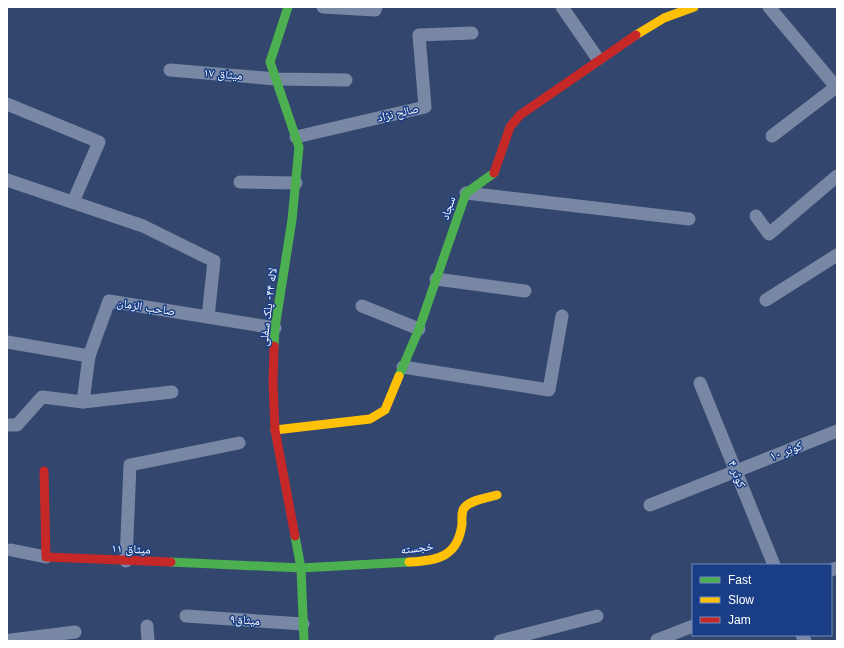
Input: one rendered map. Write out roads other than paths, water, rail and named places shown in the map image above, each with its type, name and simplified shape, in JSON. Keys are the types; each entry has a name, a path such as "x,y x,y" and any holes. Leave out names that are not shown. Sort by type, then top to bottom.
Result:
{"street":[{"name":"لاله ۴۴- پلک سفلی","path":"288,7 270,62 299,147 292,220 275,328 273,383 276,430 301,568 304,641"},
{"path":"323,7 375,10 376,7"},
{"path":"562,7 598,59"},
{"name":"سجاد","path":"276,430 370,419 385,410 418,329 466,193 494,172 510,127 520,115 598,59 664,18 694,7"},
{"path":"769,7 837,87 772,136"},
{"name":"صالح نژاد","path":"296,137 425,107 418,35 472,33"},
{"name":"میثاق ۱۷","path":"170,70 276,79 346,80"},
{"path":"7,104 99,142 73,202"},
{"path":"756,216 769,234 837,176"},
{"path":"7,180 143,226 214,261 208,317"},
{"path":"240,182 296,183"},
{"path":"466,193 689,219"},
{"path":"766,300 837,255"},
{"path":"436,279 525,290"},
{"name":"صاحب الزمان","path":"89,356 109,301 275,328"},
{"path":"362,306 418,329"},
{"path":"403,367 549,390 562,316"},
{"path":"7,342 89,356 82,402"},
{"name":"کوثر ۴","path":"700,383 774,564"},
{"path":"7,425 17,426 42,397 82,402 172,392"},
{"name":"کوثر ۱۰","path":"650,505 837,431"},
{"path":"126,561 130,465 239,443"},
{"path":"11,550 46,557 44,470"},
{"name":"خجسته","path":"301,568 430,561 449,554 456,547 461,536 462,512 464,508 470,504 497,495"},
{"name":"میثاق ۱۱","path":"46,557 301,568"},
{"name":"میثاق۹","path":"186,616 303,624"},
{"path":"500,641 597,616"},
{"path":"147,626 148,641"},
{"path":"657,640 692,626"},
{"path":"11,640 40,638 76,632"}]}
